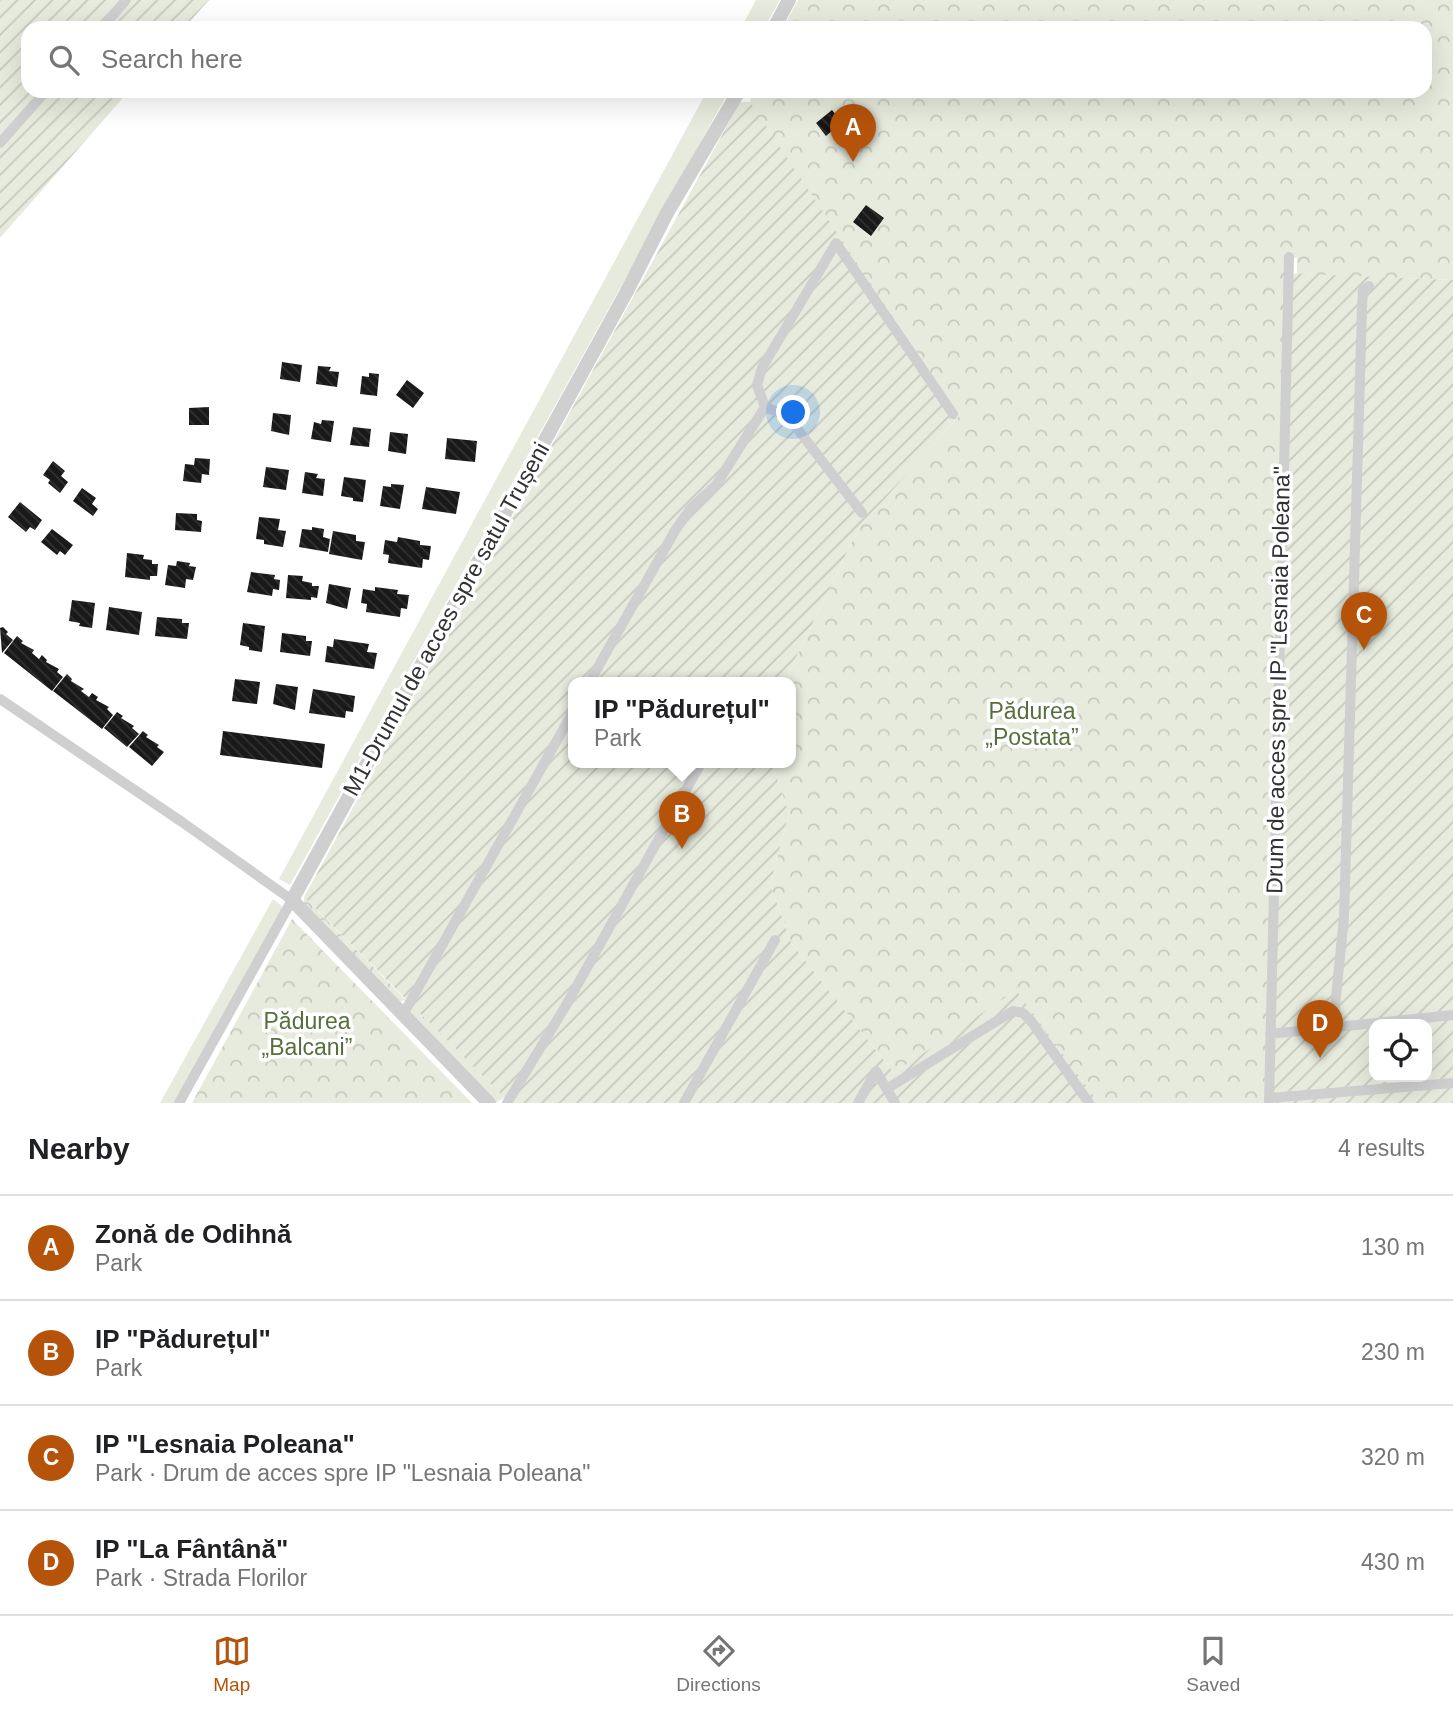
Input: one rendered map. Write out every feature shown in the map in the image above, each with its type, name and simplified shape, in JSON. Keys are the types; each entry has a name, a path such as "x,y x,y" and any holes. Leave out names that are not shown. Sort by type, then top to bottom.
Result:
{"street":[{"path":"108,21 126,0"},
{"path":"778,21 789,0"},
{"path":"0,143 40,98"},
{"name":"M1-Drumul de acces spre satul Trușeni","path":"292,900 626,293 667,213 735,98"},
{"path":"862,513 793,423 781,413 765,407 757,385 762,369 836,243 953,414"},
{"name":"Drum de acces spre IP \"Lesnaia Poleana\"","path":"1269,1101 1289,257"},
{"path":"1333,1027 1344,917 1363,290 1369,286"},
{"path":"592,677 676,529 691,508 716,485 765,407"},
{"path":"0,699 292,900 489,1103"},
{"path":"404,1013 568,719"},
{"path":"507,1103 565,1007 698,768"},
{"path":"179,1103 292,900"},
{"path":"684,1103 775,940"},
{"path":"888,1088 1013,1011 1023,1013 1031,1021 1088,1103"},
{"path":"1270,1034 1453,1015"},
{"path":"858,1103 876,1071 895,1103"},
{"path":"1269,1101 1453,1083"}],"green space":[{"path":"0,0 209,0 190,21 21,21 21,98 123,98 0,238"},
{"path":"756,0 780,0 768,21 745,21"},
{"name":"Pădurea „Postata”","path":"798,0 1453,0 1453,280 1297,274 1297,258 1285,257 1265,1103 1099,1103 1016,991 894,1073 792,944 770,884 789,814 774,768 796,768 796,677 789,677 791,668 858,529 959,416 750,103 751,98 1432,98 1432,21 787,21"},
{"path":"703,98 725,98 290,885 279,879"},
{"path":"740,102 750,102 959,416 858,529 789,677 568,677 568,768 774,768 789,814 770,884 792,944 894,1073 1016,990 1099,1103 510,1103 304,897"},
{"path":"1284,273 1453,280 1453,1103 1265,1103"},
{"path":"304,897 406,1000 399,1002 304,905"},
{"path":"273,899 283,907 174,1103 160,1103"},
{"name":"Pădurea „Balcani”","path":"292,919 472,1103 192,1103"},
{"path":"412,1005 505,1097 496,1103 411,1013"}],"building":[{"path":"832,110 842,122 826,136 816,123"},
{"path":"866,205 884,218 871,236 853,222"},
{"path":"282,362 302,365 300,382 280,379"},
{"path":"318,366 331,367 329,371 339,372 337,387 316,384"},
{"path":"369,373 379,374 377,396 360,394 362,376 369,377"},
{"path":"407,380 424,393 413,408 396,395"},
{"path":"209,407 209,425 189,425 189,408"},
{"path":"273,413 291,415 289,435 271,431"},
{"path":"322,420 334,421 331,442 311,439 314,422 321,424"},
{"path":"353,427 371,429 369,447 350,445"},
{"path":"390,432 408,434 406,454 388,451"},
{"path":"447,438 477,441 475,462 445,459"},
{"path":"195,458 210,459 209,475 202,474 201,483 183,481 185,464 194,465"},
{"path":"53,461 65,471 61,476 68,482 60,493 43,475"},
{"path":"266,467 289,470 286,490 263,487"},
{"path":"305,472 318,474 316,478 325,479 323,496 302,493"},
{"path":"344,477 366,480 363,502 341,496"},
{"path":"391,484 404,485 400,509 380,506 383,486 391,487"},
{"path":"426,487 460,492 456,514 422,509"},
{"path":"82,488 96,498 92,504 98,509 93,516 73,501"},
{"path":"20,502 42,520 35,530 30,527 26,532 8,517"},
{"path":"176,513 197,514 197,520 202,521 201,532 175,530"},
{"path":"259,517 280,519 278,530 286,531 283,547 264,544 264,540 256,539"},
{"path":"312,527 324,529 323,537 330,539 328,552 299,547 302,529 312,530"},
{"path":"52,529 73,545 65,555 60,551 57,555 41,542"},
{"path":"333,531 356,535 356,541 365,542 362,560 329,554"},
{"path":"398,537 431,546 429,560 423,559 422,568 388,563 389,555 383,554 385,540 397,542"},
{"path":"127,553 144,555 143,559 158,564 157,576 150,576 150,580 125,577"},
{"path":"177,561 196,567 193,580 186,579 185,588 165,585 168,565 176,566"},
{"path":"251,572 275,575 274,579 280,580 279,590 273,589 272,596 247,592"},
{"path":"288,575 303,576 302,581 319,586 317,598 286,598"},
{"path":"329,584 351,588 347,609 326,603"},
{"path":"375,587 398,590 397,594 409,595 407,609 401,608 400,617 366,612 367,604 361,603 363,589 375,591"},
{"path":"72,600 95,603 92,628 69,621"},
{"path":"109,607 142,612 139,635 106,630"},
{"path":"157,617 182,619 182,623 189,623 187,639 155,636"},
{"path":"243,623 265,626 262,652 240,645"},
{"path":"3,627 13,640 2,653 0,628"},
{"path":"282,633 306,636 306,641 312,641 310,656 280,652"},
{"path":"17,636 23,641 21,643 34,650 32,653 39,659 42,655 46,662 59,669 57,672 63,677 52,691 4,653"},
{"path":"334,639 369,644 367,652 377,653 374,669 325,662 327,646 333,647"},
{"path":"67,674 71,681 84,689 81,691 89,697 92,693 98,697 96,700 109,707 107,709 113,715 102,729 53,691"},
{"path":"235,679 260,682 257,704 232,701"},
{"path":"276,684 298,687 295,710 273,704"},
{"path":"313,689 355,696 353,712 346,711 345,718 309,713"},
{"path":"117,712 134,726 132,728 139,734 127,747 104,728"},
{"path":"143,731 148,735 146,737 159,745 157,747 164,752 152,766 129,747"},
{"path":"223,731 325,744 322,768 220,755"}],"place":[{"name":"Zonă de Odihnă","path":"853,162"},
{"name":"IP \"Lesnaia Poleana\"","path":"1364,650"},
{"name":"IP \"Pădurețul\"","path":"682,849"},
{"name":"IP \"La Fântână\"","path":"1320,1058"}]}
